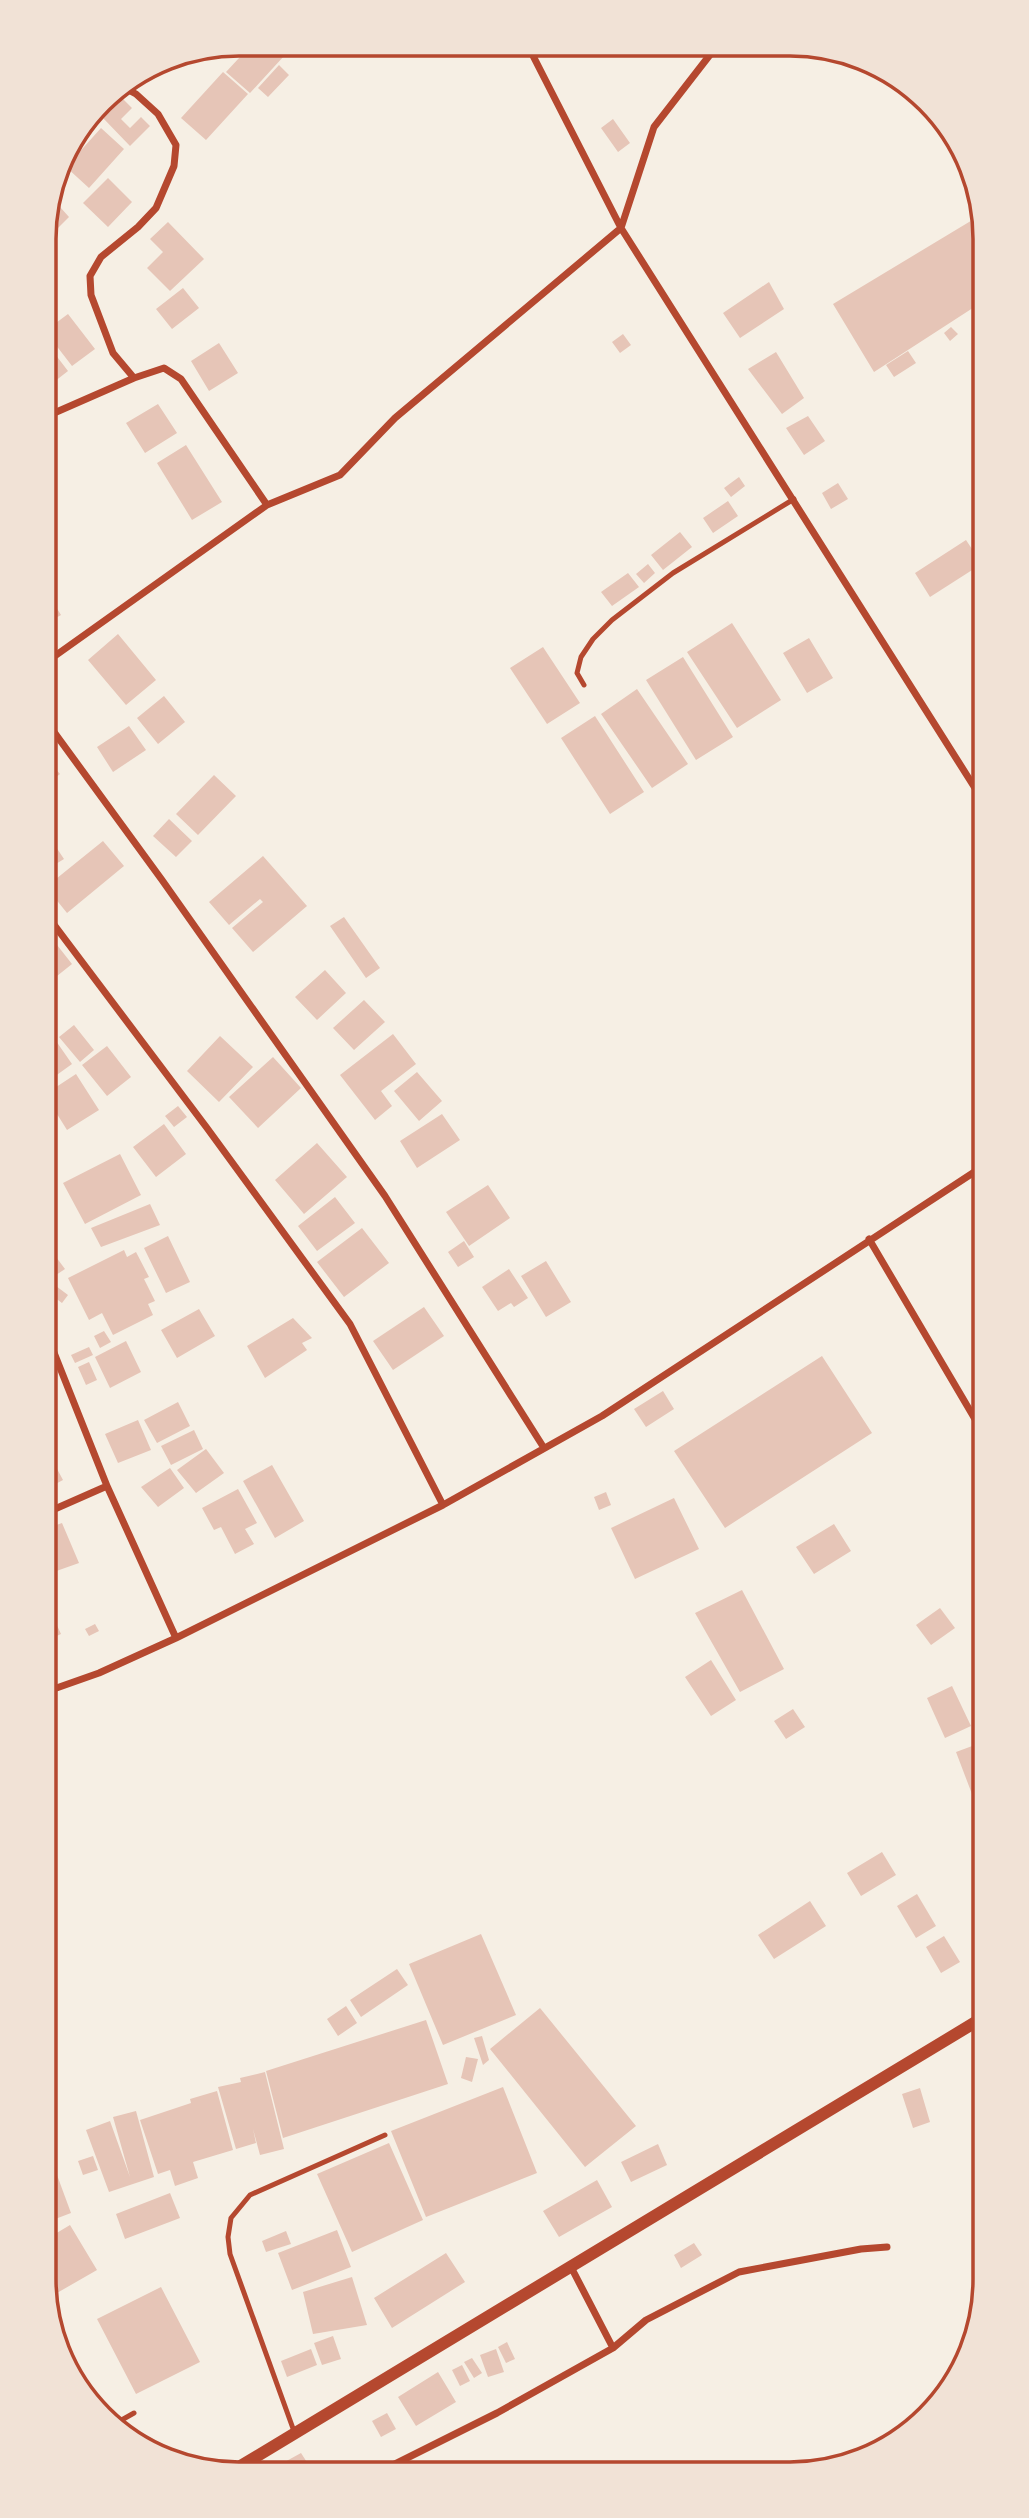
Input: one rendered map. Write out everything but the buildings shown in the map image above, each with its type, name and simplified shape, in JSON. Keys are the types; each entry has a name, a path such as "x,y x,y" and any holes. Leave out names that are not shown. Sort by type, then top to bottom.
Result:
{"street":[{"path":"533,56 621,228 973,783"},
{"path":"56,656 267,505 340,475 395,418 621,228 654,127 709,56"},
{"path":"132,92 158,114 176,145 174,166 156,208 138,228 101,257 90,276 91,295 113,353 134,378"},
{"path":"56,409 164,368 181,379 267,505"},
{"path":"56,735 385,1196 544,1448"},
{"path":"56,927 350,1324 443,1505"},
{"path":"56,1688 99,1673 176,1638 443,1505 602,1416 973,1173"},
{"path":"869,1239 973,1416"},
{"path":"56,1358 107,1486 176,1638"},
{"path":"56,1508 107,1486"},
{"path":"248,2462 973,2025"},
{"path":"399,2462 497,2413 613,2348 646,2320 739,2272 861,2249 887,2247"},
{"path":"571,2267 613,2348"}],"lane":[{"path":"584,685 577,673 581,657 593,639 612,620 673,573 794,499"},
{"path":"295,2434 230,2254 228,2237 231,2218 250,2195 385,2136"},
{"path":"123,2419 134,2413"}]}
